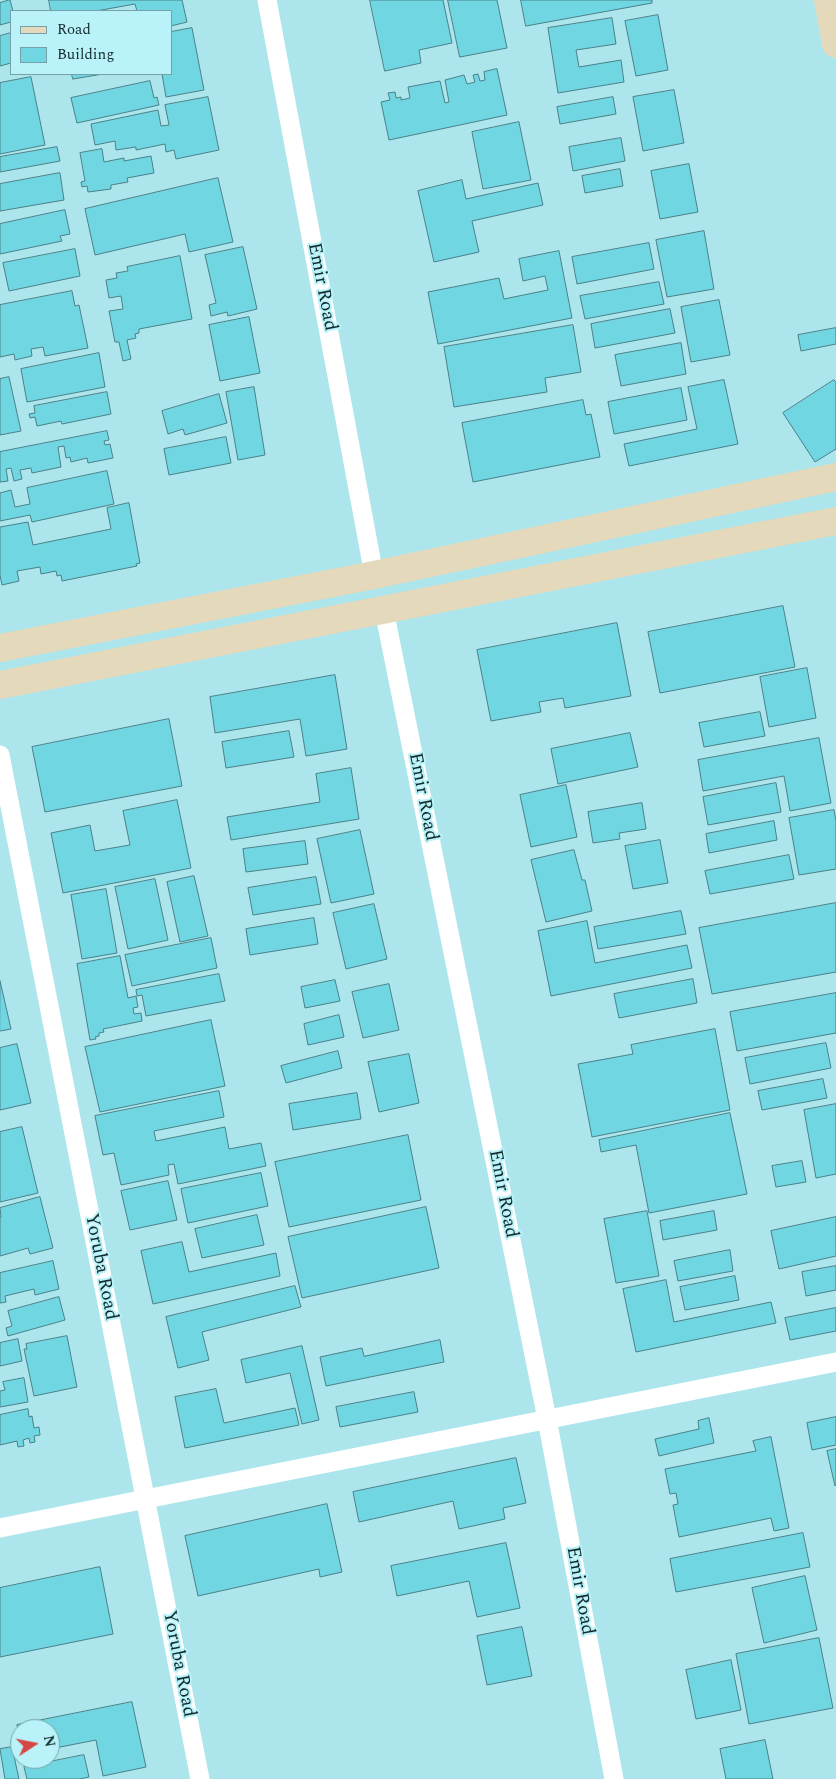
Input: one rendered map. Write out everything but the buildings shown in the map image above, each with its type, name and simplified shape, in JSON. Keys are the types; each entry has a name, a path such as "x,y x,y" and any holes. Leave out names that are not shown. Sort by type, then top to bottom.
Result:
{"main road":[{"path":"828,0 836,44"},
{"path":"0,648 374,575 836,478"},
{"path":"0,685 836,521"}],"lane":[{"name":"Emir Road","path":"267,0 374,575"},
{"name":"Emir Road","path":"384,610 547,1419 614,1779"},
{"name":"Yoruba Road","path":"0,755 200,1779"},
{"path":"0,1528 836,1362"}]}
